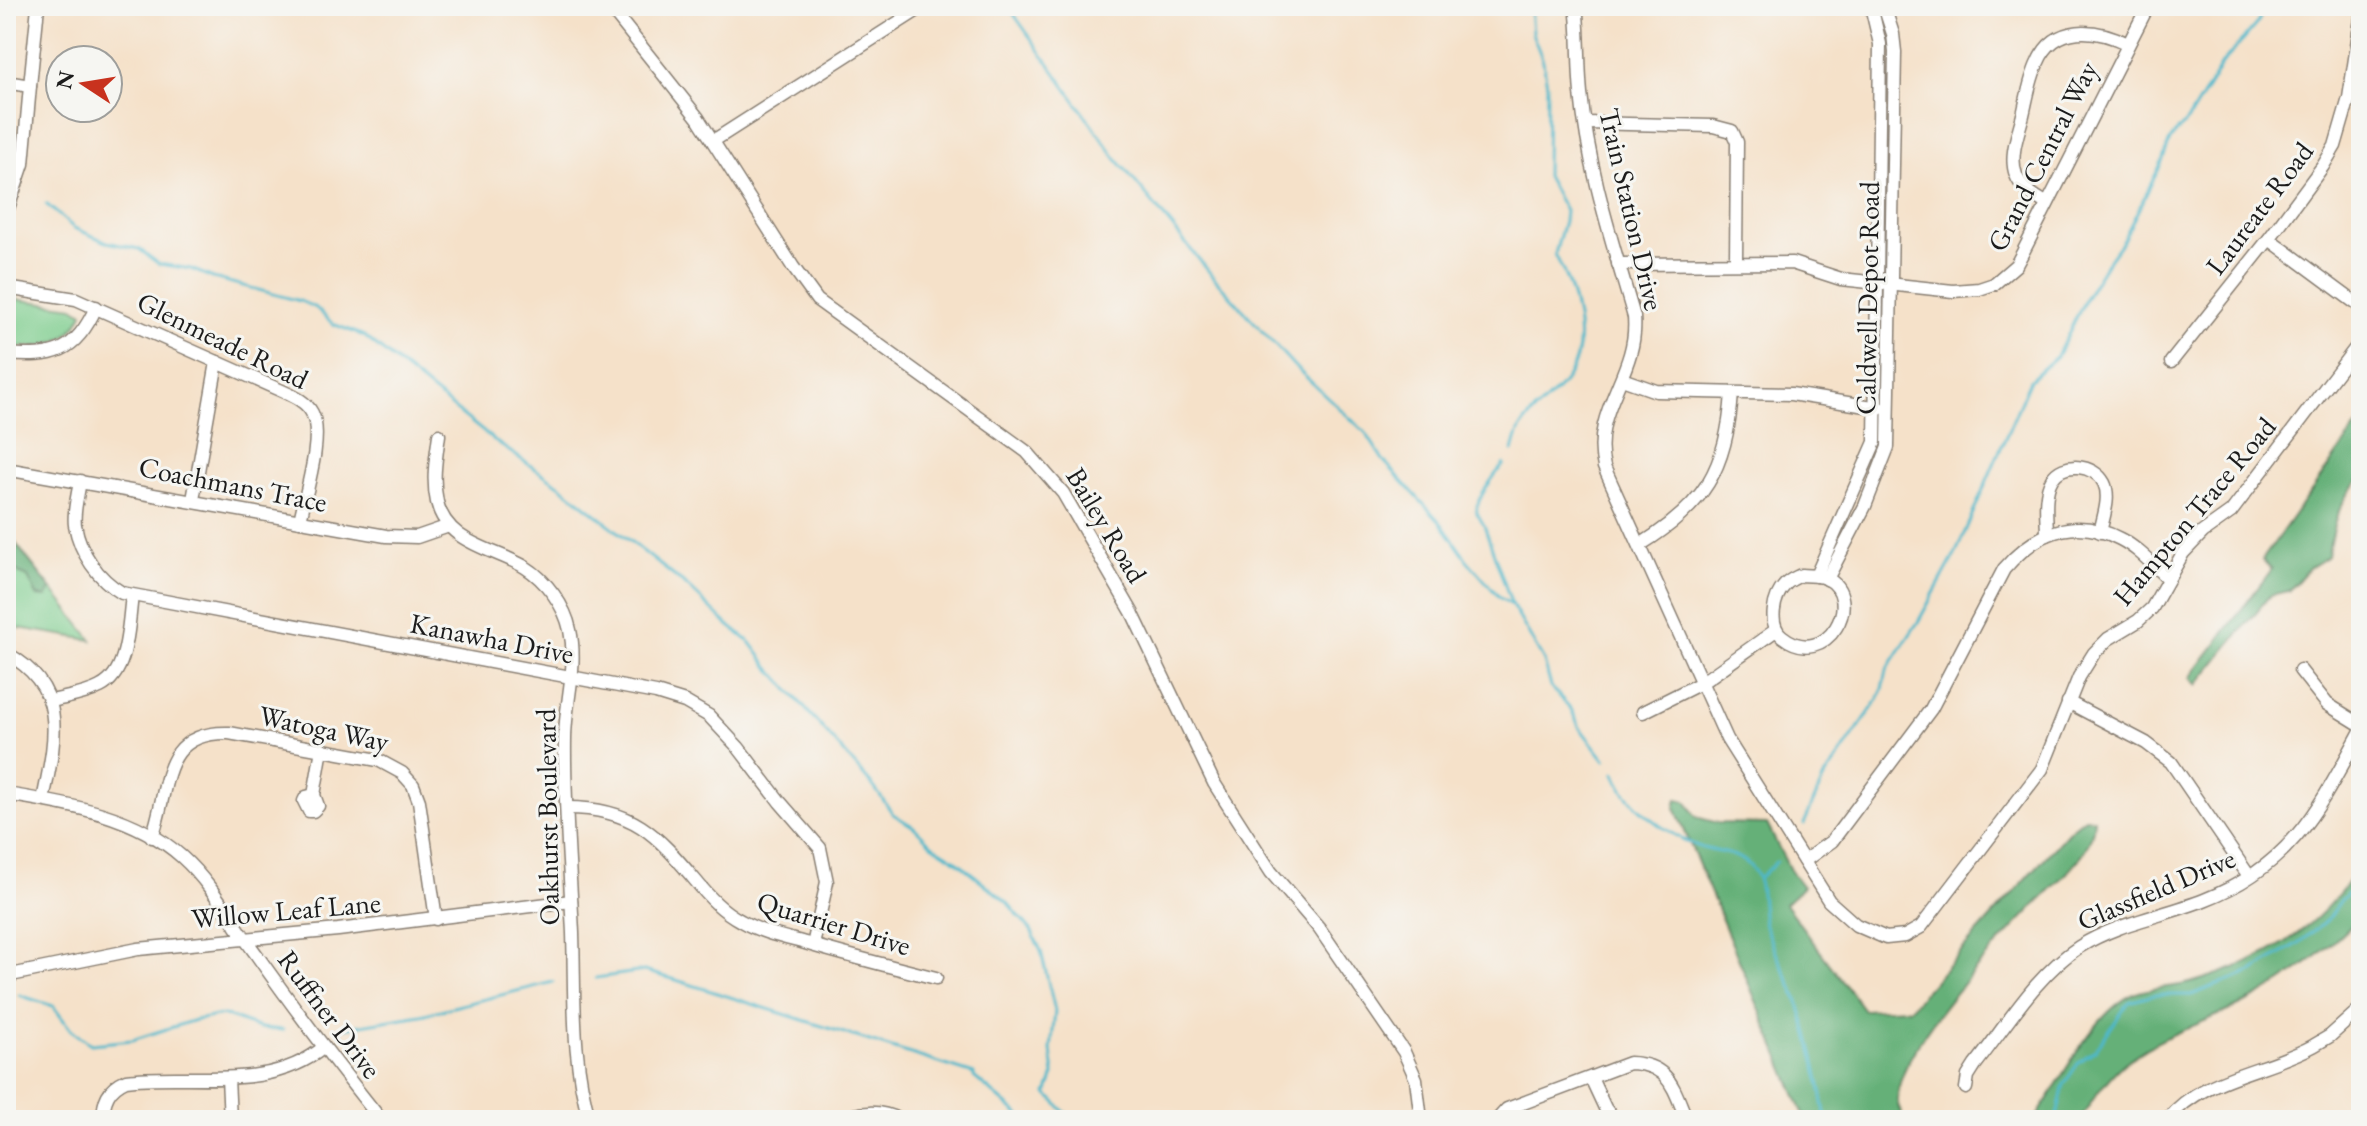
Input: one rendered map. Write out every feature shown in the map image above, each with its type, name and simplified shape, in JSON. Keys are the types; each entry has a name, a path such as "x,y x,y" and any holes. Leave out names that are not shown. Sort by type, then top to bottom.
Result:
{"street":[{"path":"6,214 23,164 38,6"},
{"name":"Bailey Road","path":"609,6 713,141 805,287 817,300 1027,452 1053,478 1150,646 1214,783 1271,872 1317,926 1404,1052 1416,1079 1421,1120"},
{"path":"713,141 924,6"},
{"name":"Train Station Drive","path":"1576,6 1581,94 1586,123 1599,192 1634,317 1635,332 1622,379 1603,424 1601,453 1604,467 1701,683"},
{"name":"Caldwell Depot Road","path":"1822,577 1875,442 1880,44 1871,6"},
{"name":"Caldwell Depot Road","path":"1822,577 1883,465 1888,447 1895,52 1884,6"},
{"name":"Grand Central Way","path":"1618,264 1792,263 1841,279 1953,291 1979,289 1994,284 2016,265 2148,6"},
{"name":"Laureate Road","path":"2171,362 2269,239 2335,146 2349,98 2361,19"},
{"path":"2047,204 2024,189 2013,164 2018,133 2039,58 2054,42 2074,31 2102,33 2128,44"},
{"path":"6,82 30,86"},
{"path":"1586,123 1713,126 1732,131 1737,142 1736,261"},
{"path":"2269,239 2361,307"},
{"name":"Glenmeade Road","path":"6,288 61,295 96,307 298,399 311,411 316,439 300,521"},
{"path":"6,354 42,356 62,350 81,335 96,307"},
{"name":"Hampton Trace Road","path":"1701,683 1727,739 1829,901 1870,933 1886,938 1905,936 1921,927 2042,769 2079,677 2094,653 2108,639 2138,621 2152,608 2183,553 2203,532 2231,512 2361,341"},
{"path":"193,500 217,362"},
{"path":"1622,379 1656,391 1791,394 1890,410"},
{"path":"1640,545 1673,524 1710,481 1727,437 1732,393"},
{"path":"439,435 435,490 437,504 449,526"},
{"path":"2047,535 2047,493 2052,478 2064,469 2076,466 2093,471 2104,483 2107,500 2100,532"},
{"name":"Coachmans Trace","path":"6,469 409,538 449,526"},
{"name":"Kanawha Drive","path":"80,481 75,524 85,553 103,579 122,593 656,693 685,702 709,716 820,848 827,882 813,945"},
{"name":"Oakhurst Boulevard","path":"449,526 464,540 526,568 557,600 570,629 572,678 565,725 567,808 578,1073 590,1120"},
{"path":"1804,861 1832,841 1931,709 2004,569 2019,551 2035,539 2059,530 2100,532 2120,539 2139,551 2168,579"},
{"path":"1801,575 1822,577 1835,586 1842,611 1840,626 1833,635 1823,642 1796,644 1776,630 1774,606 1778,593 1786,583 1801,575"},
{"path":"51,701 94,690 114,677 121,660 132,596"},
{"path":"1643,712 1701,683 1776,630"},
{"path":"6,653 32,672 51,701 55,729 43,800"},
{"path":"2300,670 2327,704 2361,728"},
{"path":"2068,702 2146,743 2171,762 2249,876"},
{"name":"Glassfield Drive","path":"1966,1088 1968,1076 1975,1065 2039,983 2078,948 2115,929 2205,900 2249,876 2287,847 2307,825 2361,728"},
{"name":"Watoga Way","path":"152,837 169,767 178,752 191,740 214,733 229,733 388,763 413,785 419,801 436,919"},
{"path":"314,795 322,749"},
{"name":"Ruffner Drive","path":"6,794 76,806 113,818 152,837 181,856 381,1120"},
{"name":"Quarrier Drive","path":"567,808 592,810 644,826 664,843 709,898 726,913 760,930 936,978"},
{"name":"Willow Leaf Lane","path":"6,976 106,953 436,919 571,901"},
{"path":"2167,1120 2182,1103 2200,1091 2313,1046 2330,1036 2361,1008"},
{"path":"103,1120 107,1095 114,1085 126,1080 228,1078 282,1070 306,1060 324,1047"},
{"path":"1497,1120 1507,1109 1629,1063 1644,1063 1668,1077 1687,1120"},
{"path":"228,1078 230,1120"},
{"path":"1591,1078 1614,1120"},
{"path":"841,1120 862,1113 887,1115 899,1120"}],"green space":[{"path":"6,298 74,307 83,313 77,324 61,339 41,346 6,346"},
{"path":"2361,421 2361,478 2338,514 2328,556 2309,568 2289,591 2270,595 2197,685 2190,678 2272,569 2262,560"},
{"path":"6,531 92,640 6,626"},
{"path":"6,531 51,589 46,597 37,596 28,577 11,565"},
{"path":"1677,799 1686,801 1696,817 1718,823 1767,824 1790,870 1803,887 1785,904 1864,1010 1910,1008 2070,830 2085,818 2094,819 2089,842 2076,863 1953,995 1912,1054 1901,1081 1898,1103 1904,1120 1806,1120 1675,808"},
{"path":"2361,865 2361,915 2307,964 2245,1003 2143,1050 2108,1079 2080,1120 2035,1120 2092,1031 2121,1002 2136,993 2183,985 2218,974 2267,953 2307,926 2343,889"}],"waterway":[{"path":"1003,6 1013,13 1115,157 1215,279 1294,366 1366,433 1383,460 1441,523 1467,560 1500,598 1512,605"},
{"path":"1513,451 1518,433 1526,421 1567,378 1578,348 1573,299 1555,254 1565,211 1546,176 1547,85 1543,61 1532,33 1530,6"},
{"path":"1804,824 1823,780 1877,701 1887,670 1955,555 2030,380 2057,356 2090,290 2123,240 2170,140 2189,118 2222,64 2258,22 2265,6"},
{"path":"46,204 74,228 107,242 139,249 159,264 191,269 213,278 300,301 316,308 333,324 364,336 496,442 562,487 688,587 751,643 874,787 893,814 914,827 932,845 1007,902 1031,930 1041,951 1055,1011 1051,1050 1054,1075 1047,1094 1073,1120"},
{"path":"1504,464 1482,495 1477,513 1512,605 1544,661 1551,687 1571,709 1580,728 1605,760"},
{"path":"1615,773 1628,797 1650,818 1700,847 1745,861 1755,872 1766,929 1804,1021 1826,1120"},
{"path":"1759,878 1776,862"},
{"path":"2056,1120 2064,1084 2079,1062 2096,1049 2129,1002 2154,995 2191,995 2252,972 2299,943 2327,920 2341,900 2361,881"},
{"path":"596,978 644,971 974,1074 1025,1120"},
{"path":"337,1029 421,1015 553,982"},
{"path":"19,995 53,1006 71,1030 91,1044 132,1040 195,1020 224,1015 260,1028 283,1030"}]}
